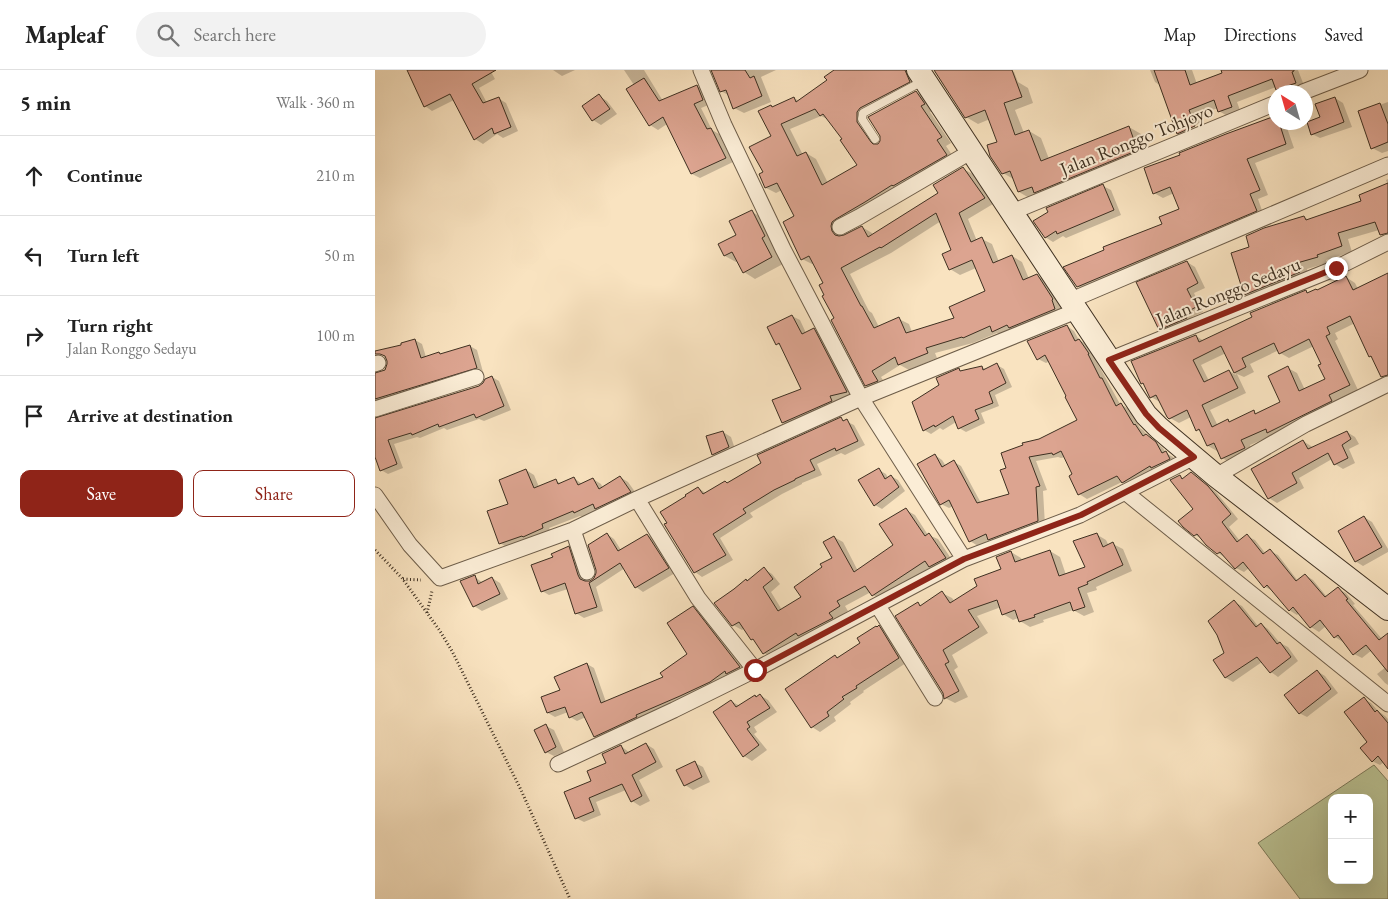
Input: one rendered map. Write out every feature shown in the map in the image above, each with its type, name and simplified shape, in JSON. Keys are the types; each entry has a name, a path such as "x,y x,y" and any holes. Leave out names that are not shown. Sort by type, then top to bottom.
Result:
{"street":[{"path":"701,70 724,125 783,249 861,398 964,559"},
{"path":"1313,88 1360,70"},
{"path":"921,75 1146,414 1159,428 1216,476 1388,609"},
{"name":"Jalan Ronggo Tohjoyo","path":"1012,212 1268,106"},
{"path":"839,227 972,151"},
{"path":"375,495 437,580 573,530 637,499 861,398 1073,306 1388,165"},
{"name":"Jalan Ronggo Sedayu","path":"1109,360 1336,268 1388,242"},
{"path":"375,409 476,377"},
{"path":"1216,476 1306,424 1388,384"},
{"path":"558,764 755,670 964,559 1081,515 1194,457"},
{"path":"1125,492 1388,704"},
{"path":"637,499 698,598 755,670"},
{"path":"573,530 587,572"},
{"path":"878,606 935,698"}],"lane":[{"path":"875,139 862,119 863,113 921,75"}],"path":[{"path":"375,550 402,578 452,651 521,790 570,899"},
{"path":"402,578 437,580 427,613"}],"green space":[{"path":"1374,765 1388,781 1388,899 1300,899 1258,843 1328,796 1328,884 1373,884 1373,794 1331,794"}],"building":[{"path":"407,70 496,70 472,84 483,103 499,97 511,127 494,134 492,128 474,140 450,94 424,107"},
{"path":"711,70 745,70 750,78 754,76 762,96 733,109 726,90 720,92"},
{"path":"834,70 905,70 910,82 860,108 857,112 857,122 871,142 878,144 880,136 868,117 916,91 925,104 921,106 942,137 937,140 947,155 836,219 832,222 831,226 835,235 844,235 862,226 868,237 938,193 933,185 963,167 985,198 959,213 971,242 982,237 993,263 1012,255 1023,280 1037,274 1053,299 1055,309 1009,328 1007,325 992,332 990,326 963,338 926,348 928,353 898,365 895,357 872,371 878,381 865,386 831,320 834,318 822,296 824,295 819,285 823,283 809,256 801,260 783,222 794,216 777,183 765,188 759,174 763,172 749,147 771,136 758,111 794,97 796,102 827,80 824,77","holes":["815,109 820,116 823,114 842,139 840,140 857,165 822,185 806,152 797,156 781,124","936,213 951,250 942,254 949,270 972,260 985,291 949,307 954,318 906,333 899,317 874,328 841,268 881,248"]},
{"path":"934,70 1012,70 1022,97 1004,103 1015,135 1029,130 1041,161 1129,126 1136,146 1130,148 1131,153 1034,193 1032,187 1018,192 1010,171 1002,174 990,156 987,145 997,142 985,110 965,118"},
{"path":"1154,70 1185,70 1190,85 1222,73 1221,70 1294,70 1292,72 1296,83 1274,85 1272,79 1228,96 1232,107 1218,112 1214,100 1189,110 1195,126 1177,134"},
{"path":"644,78 659,101 697,85 703,100 694,104 707,129 711,128 726,158 691,174 663,117 649,126 626,89"},
{"path":"599,94 610,109 592,121 582,106"},
{"path":"1335,97 1344,122 1311,135 1309,130 1313,130 1313,120 1320,117 1315,104"},
{"path":"1380,103 1388,124 1388,142 1371,149 1358,111"},
{"path":"1268,119 1268,130 1282,130 1286,144 1247,159 1260,190 1250,194 1257,211 1077,287 1063,267 1104,250 1103,247 1162,224 1159,217 1179,209 1170,187 1153,194 1144,168 1180,155 1179,153"},
{"path":"1388,183 1388,233 1380,235 1375,222 1338,233 1342,246 1317,255 1318,257 1297,263 1300,272 1244,295 1231,253 1249,247 1246,236 1264,228 1304,216 1306,220 1361,201 1359,195"},
{"path":"1103,184 1114,210 1057,234 1056,231 1045,238 1033,221 1048,212 1046,208"},
{"path":"752,210 765,236 762,238 772,257 743,273 732,252 724,256 718,244 736,235 729,221"},
{"path":"1187,261 1198,283 1187,289 1196,307 1185,313 1187,318 1159,330 1136,282"},
{"path":"1388,273 1388,375 1381,377 1371,356 1369,357 1350,316 1327,327 1330,334 1326,336 1350,385 1329,395 1332,401 1267,433 1266,429 1241,440 1245,448 1221,459 1214,443 1207,446 1199,429 1196,431 1187,410 1169,419 1167,417 1156,395 1150,398 1143,383 1141,384 1131,361 1196,335 1199,342 1252,317 1250,313 1306,290 1307,293 1317,290 1346,276 1353,290","holes":["1309,339 1321,364 1318,365 1325,379 1299,391 1288,366 1268,376 1280,402 1255,414 1254,410 1229,422 1228,419 1212,427 1202,405 1238,388 1229,370 1204,382 1193,360 1221,346 1234,373 1246,367 1242,358 1274,343 1279,354"]},
{"path":"792,315 802,334 814,328 847,392 830,396 832,401 782,423 772,400 801,389 779,343 776,345 767,327"},
{"path":"1067,325 1075,341 1079,339 1088,352 1116,406 1121,403 1143,436 1146,434 1156,442 1162,453 1166,451 1170,459 1151,468 1150,466 1122,483 1117,476 1078,495 1069,476 1072,474 1061,451 1053,455 1052,453 1029,457 1040,486 1036,487 1038,521 988,540 986,534 969,542 949,500 940,505 917,464 935,454 942,467 954,460 977,503 1009,494 1000,470 1006,468 1001,453 1023,445 1022,443 1039,439 1077,420 1045,355 1037,360 1027,341"},
{"path":"415,339 421,358 470,345 477,368 375,399 375,373 385,370 387,361 385,356 375,354 375,351 401,345 401,343"},
{"path":"997,363 1006,383 989,392 993,403 975,410 979,419 958,429 953,416 935,427 934,425 923,431 912,402 939,385 936,378 959,368 960,371 982,366 983,370"},
{"path":"492,376 504,406 476,418 474,414 439,427 438,424 412,435 411,433 388,440 397,464 380,471 375,457 375,418 479,386 485,379"},
{"path":"841,417 843,421 847,419 858,441 836,451 835,448 810,460 815,470 774,490 743,509 746,513 713,534 726,555 694,573 664,524 667,523 660,512 698,487 703,494 725,481 727,483 761,463 757,455"},
{"path":"723,431 729,447 712,455 706,436"},
{"path":"1347,431 1351,439 1342,445 1348,458 1334,465 1328,453 1292,473 1297,483 1268,499 1251,469 1303,440 1308,449"},
{"path":"879,468 885,479 891,475 899,487 874,506 858,480"},
{"path":"526,469 534,488 556,479 558,484 574,477 578,485 593,478 599,489 620,476 631,492 595,509 593,504 574,513 573,511 542,524 543,528 523,537 499,544 487,511 508,504 499,480"},
{"path":"1191,472 1208,486 1231,514 1222,522 1237,542 1247,534 1263,554 1270,549 1296,581 1305,574 1325,597 1338,587 1348,599 1346,600 1379,640 1388,633 1388,672 1366,645 1353,655 1338,635 1334,638 1320,620 1310,628 1293,607 1289,611 1267,585 1264,588 1243,562 1235,569 1220,552 1217,554 1197,534 1194,536 1183,527 1178,521 1193,509 1170,480 1180,475 1182,479"},
{"path":"906,508 925,536 929,533 946,558 929,567 925,561 872,596 865,586 837,601 840,606 829,613 833,618 798,636 796,633 763,654 739,622 732,626 714,603 764,567 773,579 763,587 778,611 801,597 794,587 822,567 820,564 832,558 823,542 834,536 854,572 893,545 879,524"},
{"path":"1364,516 1382,547 1355,562 1338,531"},
{"path":"607,533 618,551 647,534 669,568 635,588 620,563 589,583 597,607 575,614 565,583 541,592 531,565 553,557 551,554 569,546 580,579 590,581 594,578 596,570 588,545"},
{"path":"1097,533 1103,547 1113,542 1123,565 1078,588 1085,607 1073,611 1070,602 1019,622 1015,610 1002,615 997,600 968,610 979,627 943,650 949,662 945,664 959,691 944,699 943,693 895,616 918,602 920,606 942,591 950,603 977,586 974,579 1001,569 996,557 1011,551 1015,562 1050,550 1059,576 1085,567 1073,541"},
{"path":"475,575 478,584 492,577 500,594 473,607 460,581"},
{"path":"1234,600 1256,627 1261,623 1277,644 1280,642 1291,657 1270,673 1257,657 1225,678 1213,660 1224,653 1217,635 1208,621"},
{"path":"693,606 740,667 726,674 725,671 710,682 636,715 637,717 594,737 582,712 569,718 565,707 547,713 541,697 560,690 554,677 587,663 601,703 663,677 660,673 687,654 667,623"},
{"path":"879,625 899,658 842,697 844,699 827,712 829,716 811,728 785,689 835,655 837,658 860,643 857,638"},
{"path":"1317,670 1331,689 1299,714 1284,695"},
{"path":"760,694 770,708 747,722 750,727 747,729 759,745 743,757 713,712 731,700 736,707 755,695 756,697"},
{"path":"1364,697 1375,712 1377,710 1388,723 1388,769 1378,756 1372,762 1360,748 1367,742 1344,712"},
{"path":"546,724 556,747 545,753 534,730"},
{"path":"646,743 656,762 632,775 642,796 631,802 622,784 589,798 594,811 575,819 564,792 591,781 587,771 606,763 602,754 621,745 625,754"},
{"path":"695,761 702,777 684,786 676,770"}],"route":[{"path":"755,670 964,559 1081,515 1194,457 1159,428 1146,414 1109,360 1336,268"}]}
